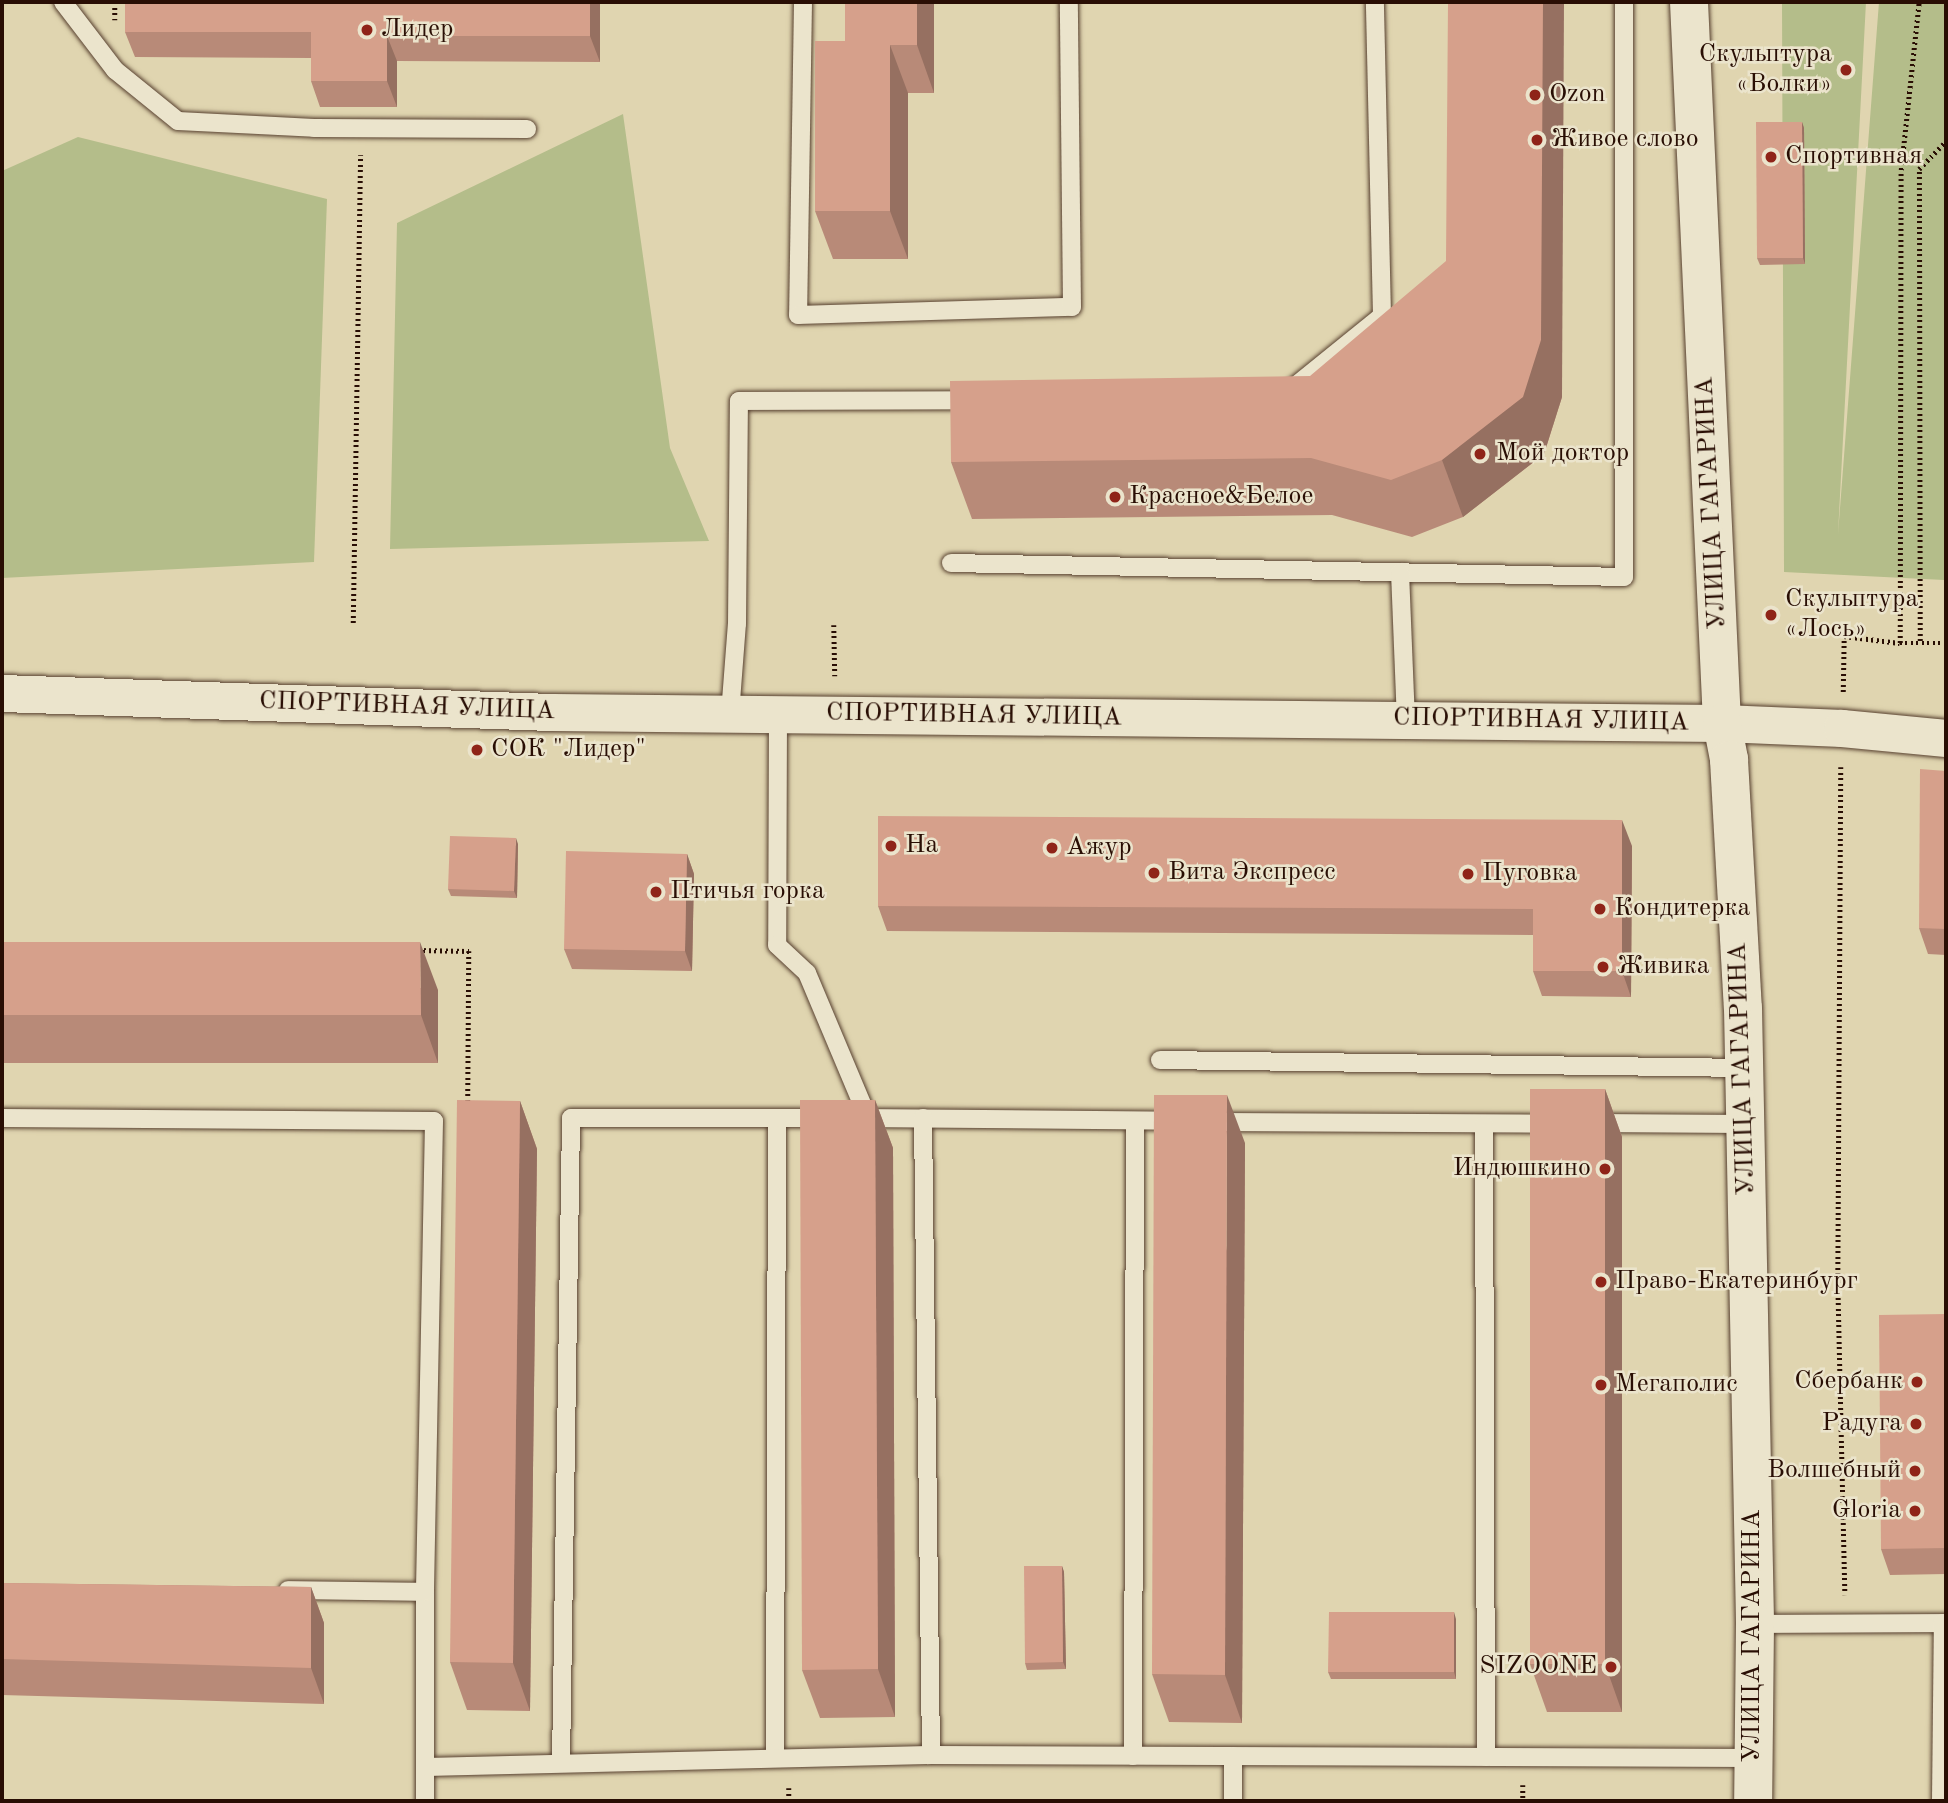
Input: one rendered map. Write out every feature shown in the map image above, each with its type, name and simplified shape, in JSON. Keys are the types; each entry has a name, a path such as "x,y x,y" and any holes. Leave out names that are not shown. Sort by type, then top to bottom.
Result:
{"street":[{"name":"УЛИЦА ГАГАРИНА","path":"1689,2 1722,723 1729,760 1744,1068 1755,1623 1753,1801"},
{"name":"СПОРТИВНАЯ УЛИЦА","path":"2,693 479,711 1722,723 1842,728 1946,738"}],"lane":[{"path":"63,2 114,70 178,121 361,128 527,129"},
{"path":"803,2 798,315 1072,307 1069,2"},
{"path":"1267,398 1280,398 1382,316 1375,2"},
{"path":"950,563 1624,577 1624,2"},
{"path":"730,714 737,624 739,401 989,400"},
{"path":"1400,572 1406,719"},
{"path":"778,714 777,945 807,973 868,1118"},
{"path":"1160,1060 1744,1068"},
{"path":"2,1118 434,1121 425,1592 425,1801"},
{"path":"561,1763 571,1118 923,1118 1484,1125 1745,1124"},
{"path":"775,1757 777,1118"},
{"path":"923,1118 931,1755"},
{"path":"1133,1756 1135,1121"},
{"path":"1484,1125 1486,1757"},
{"path":"275,1589 425,1592"},
{"path":"1755,1623 1945,1623 1941,1801"},
{"path":"426,1767 931,1755 1753,1758"},
{"path":"1233,1756 1233,1801"}],"path":[{"path":"1900,643 1901,170 1919,2"},
{"path":"353,623 361,128"},
{"path":"1920,641 1919,169 1946,141"},
{"path":"1846,1623 1838,1281 1844,636 1900,643 1946,643"},
{"path":"414,950 469,951 467,1106"}],"green space":[{"path":"1782,2 1866,2 1838,534 1879,2 1946,2 1944,580 1784,572"},
{"path":"623,114 670,448 709,541 390,549 397,223"},
{"path":"78,137 327,199 314,562 2,578 2,171"}],"building":[{"path":"125,2 590,2 590,36 387,36 387,81 311,81 311,32 125,32"},
{"path":"845,2 917,2 917,45 890,45 890,211 815,211 815,41 845,41"},
{"path":"1448,2 1543,2 1541,340 1523,397 1442,460 1391,480 1311,458 951,462 950,381 1310,376 1446,261"},
{"path":"1756,122 1802,122 1803,258 1757,258"},
{"path":"1920,769 1946,771 1946,929 1919,928"},
{"path":"878,816 1622,820 1622,971 1533,971 1533,909 878,906"},
{"path":"450,836 516,838 514,891 448,889"},
{"path":"566,851 687,854 685,951 564,949"},
{"path":"2,942 420,942 421,1015 2,1015"},
{"path":"1530,1089 1605,1089 1605,1664 1530,1664"},
{"path":"1154,1095 1227,1095 1225,1675 1152,1674"},
{"path":"457,1100 520,1101 513,1663 450,1662"},
{"path":"800,1100 875,1100 878,1669 802,1670"},
{"path":"1946,1314 1946,1548 1881,1549 1879,1315"},
{"path":"1024,1566 1062,1566 1063,1662 1025,1663"},
{"path":"2,1583 311,1587 311,1668 2,1659"},
{"path":"1329,1612 1454,1612 1454,1672 1328,1672"}],"place":[{"name":"Лидер","path":"367,30"},
{"name":"Скульптура «Волки»","path":"1846,70"},
{"name":"Ozon","path":"1535,95"},
{"name":"Живое слово","path":"1537,140"},
{"name":"Спортивная","path":"1771,157"},
{"name":"Мой доктор","path":"1480,454"},
{"name":"Красное&Белое","path":"1115,497"},
{"name":"Скульптура «Лось»","path":"1771,615"},
{"name":"СОК \"Лидер\"","path":"477,750"},
{"name":"На","path":"891,846"},
{"name":"Ажур","path":"1052,848"},
{"name":"Вита Экспресс","path":"1154,873"},
{"name":"Пуговка","path":"1468,874"},
{"name":"Птичья горка","path":"656,892"},
{"name":"Кондитерка","path":"1600,909"},
{"name":"Живика","path":"1603,967"},
{"name":"Индюшкино","path":"1605,1169"},
{"name":"Право-Екатеринбург","path":"1601,1282"},
{"name":"Сбербанк","path":"1917,1382"},
{"name":"Мегаполис","path":"1601,1385"},
{"name":"Радуга","path":"1916,1424"},
{"name":"Волшебный","path":"1915,1471"},
{"name":"Gloria","path":"1915,1511"},
{"name":"SIZOONE","path":"1611,1667"}]}
